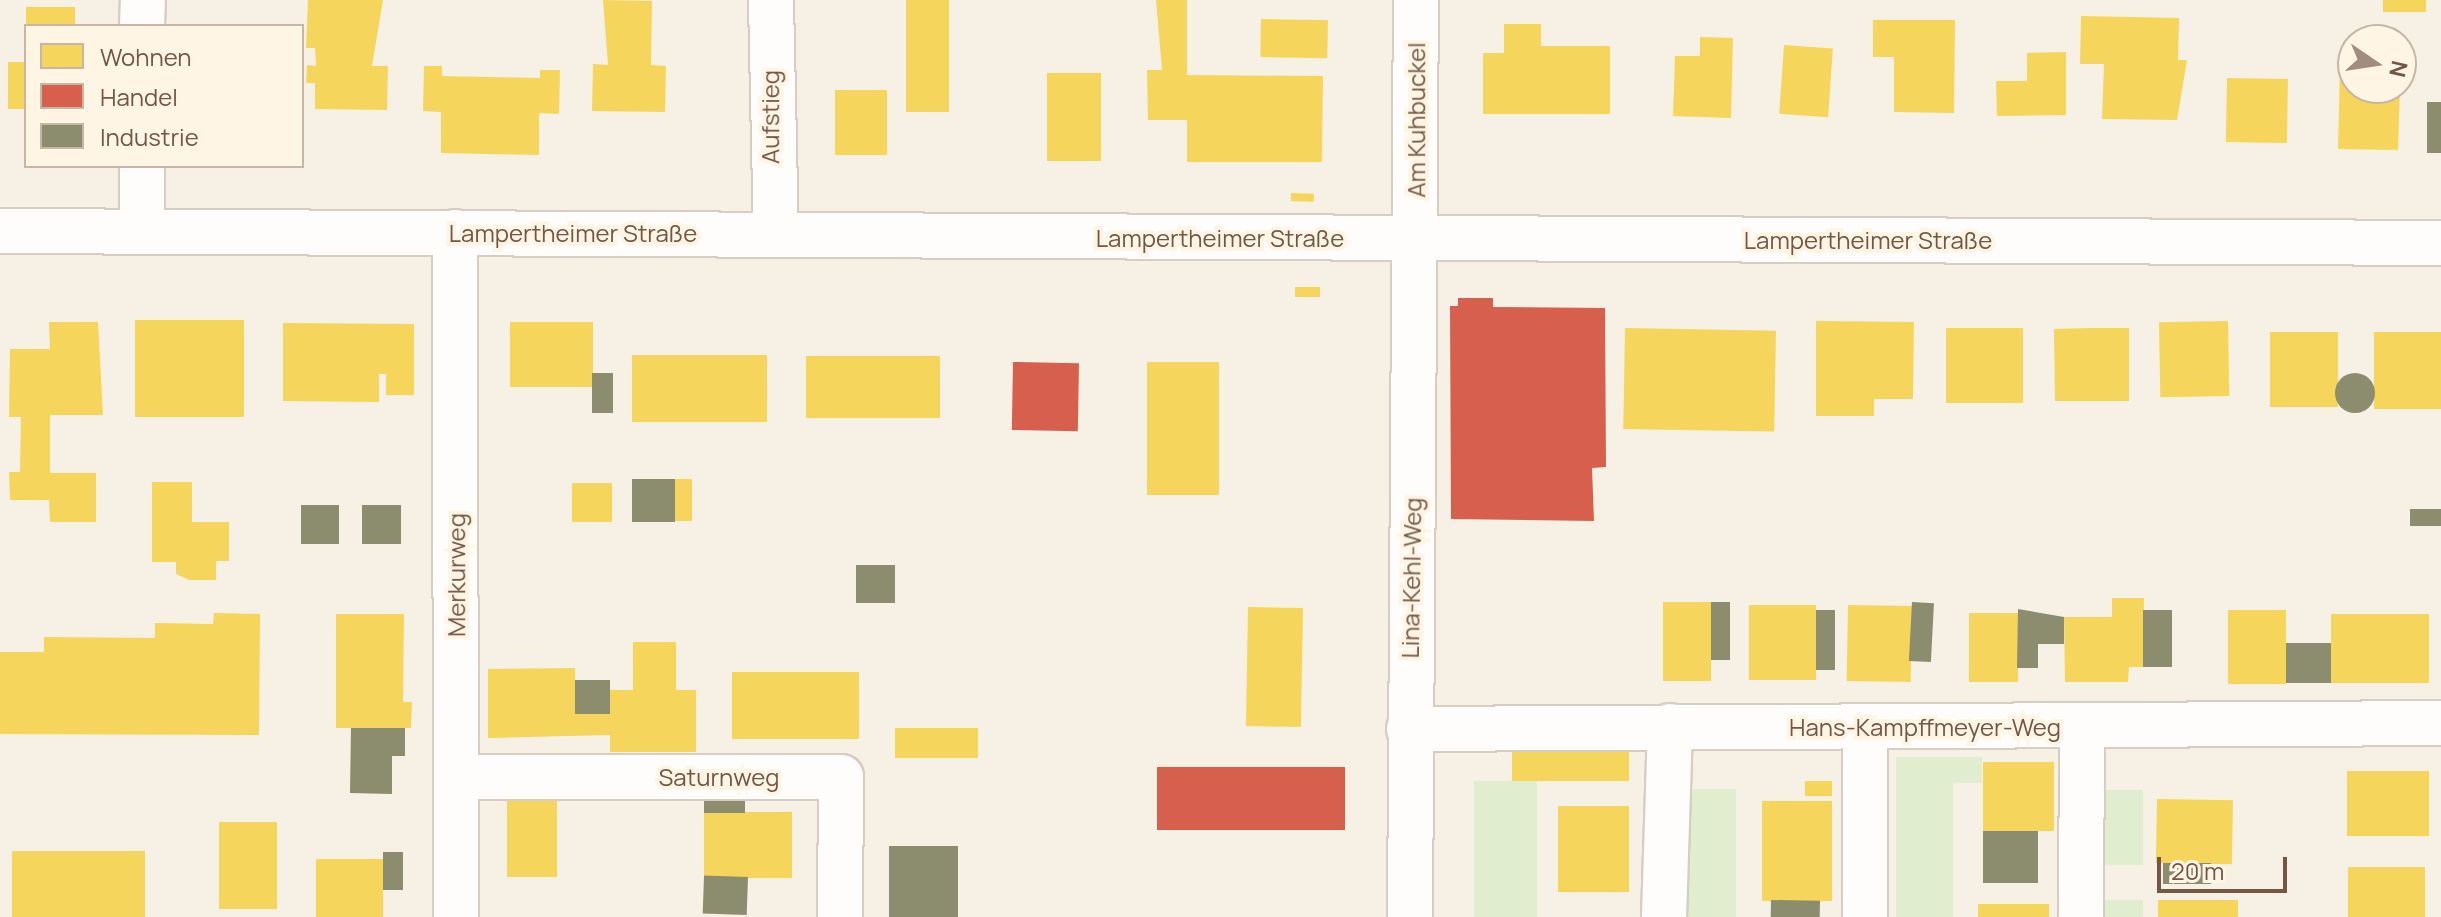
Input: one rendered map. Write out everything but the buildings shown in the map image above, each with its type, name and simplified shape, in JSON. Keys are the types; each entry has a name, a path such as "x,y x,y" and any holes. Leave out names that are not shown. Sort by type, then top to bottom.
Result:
{"street":[{"path":"142,24 143,0"},
{"name":"Aufstieg","path":"771,0 776,234"},
{"name":"Am Kuhbuckel","path":"1416,0 1416,239"},
{"path":"142,168 142,231"},
{"name":"Lampertheimer Straße","path":"0,231 2441,243"},
{"name":"Merkurweg","path":"455,232 456,917"},
{"name":"Lina-Kehl-Weg","path":"1410,917 1409,729 1416,239"},
{"name":"Hans-Kampffmeyer-Weg","path":"1409,729 1670,726 1865,729 2441,723"},
{"path":"1664,917 1670,726"},
{"path":"2081,917 2082,727"},
{"path":"1865,729 1865,917"},
{"name":"Saturnweg","path":"456,777 841,777 840,917"}],"green space":[{"path":"1896,757 1982,757 1982,783 1953,783 1953,917 1896,917"},
{"path":"1474,781 1537,781 1537,917 1474,917"},
{"path":"1679,789 1736,789 1736,917 1679,917"},
{"path":"2104,790 2143,790 2143,865 2104,865"},
{"path":"2104,900 2143,900 2143,917 2104,917"}]}
